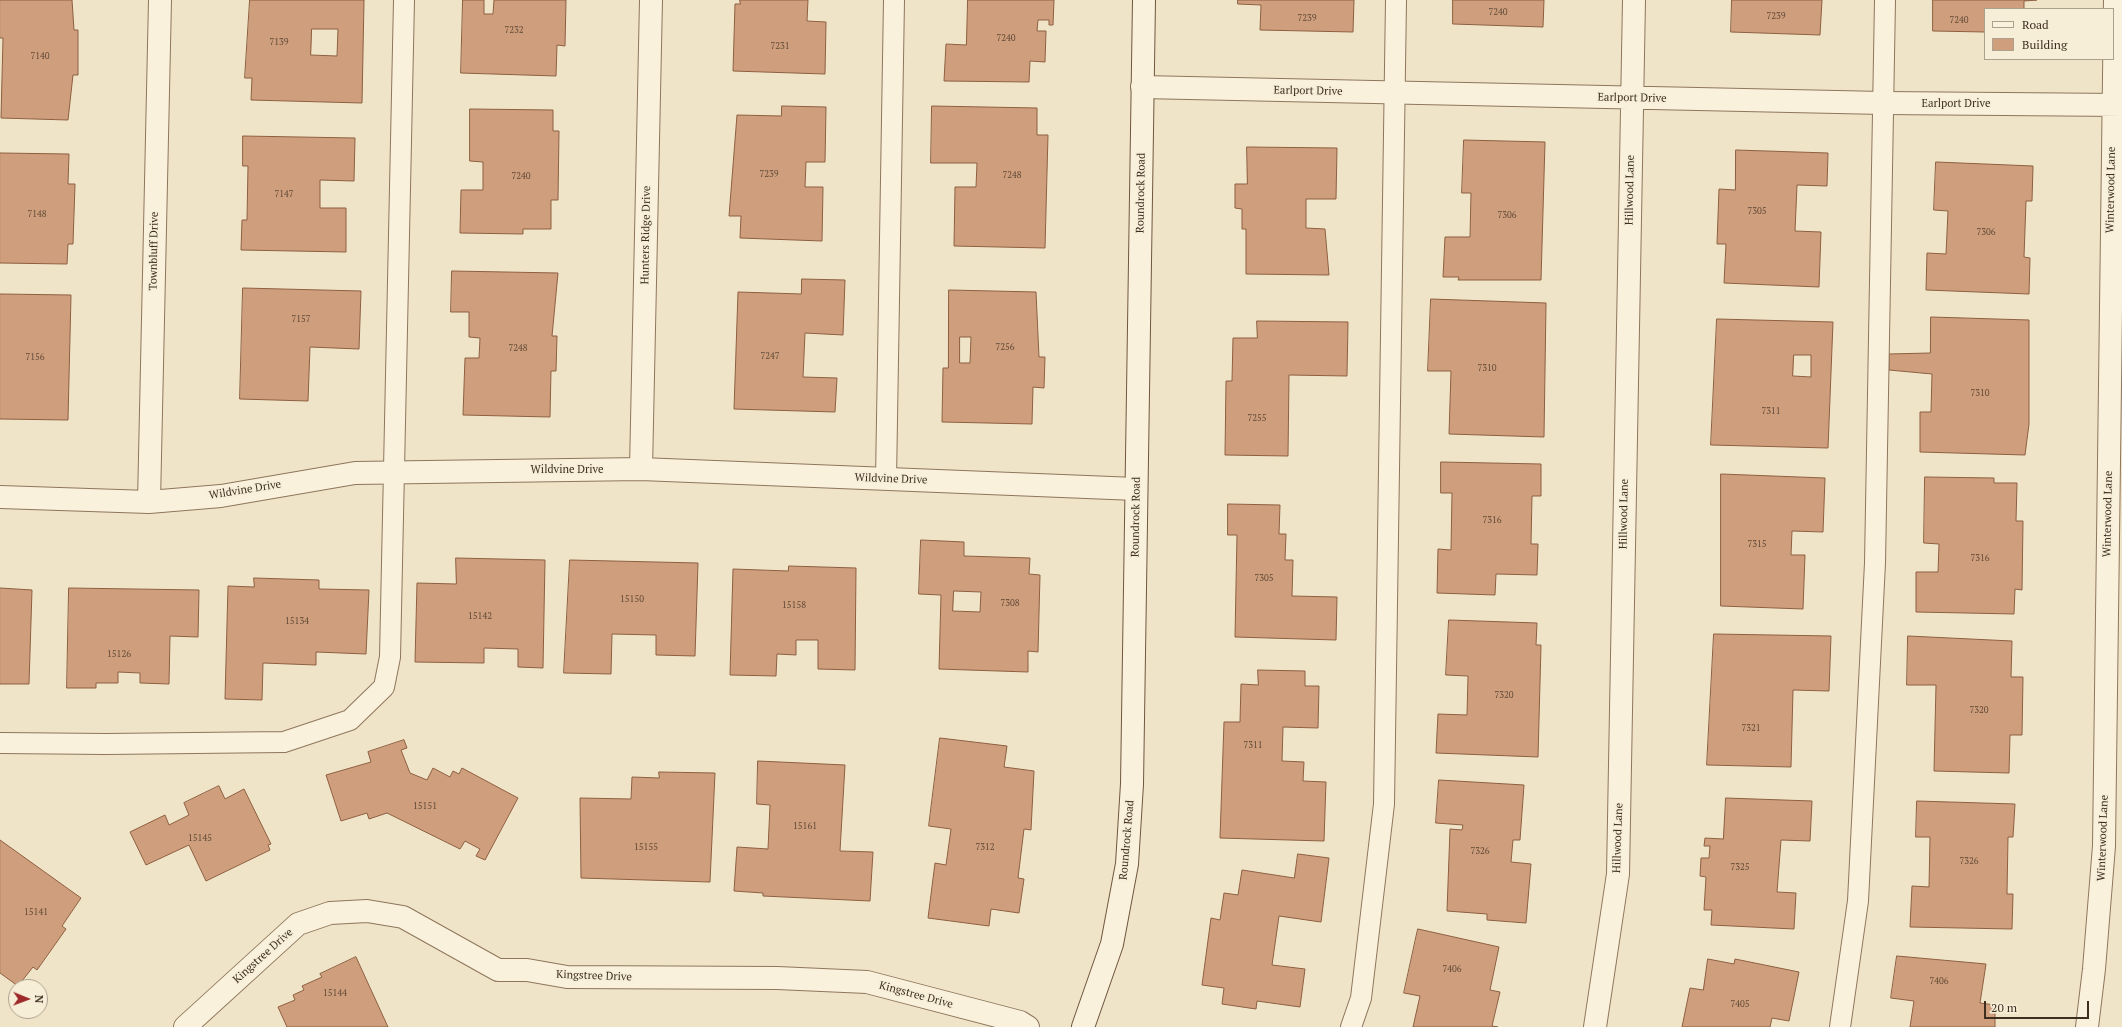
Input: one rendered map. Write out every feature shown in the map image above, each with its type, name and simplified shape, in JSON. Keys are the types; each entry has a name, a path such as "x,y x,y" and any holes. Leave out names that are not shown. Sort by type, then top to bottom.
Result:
{"street":[{"name":"Townbluff Drive","path":"148,502 160,0"},
{"name":"Hunters Ridge Drive","path":"641,469 651,0"},
{"name":"Roundrock Road","path":"1083,1027 1112,944 1127,864 1132,776 1144,0"},
{"name":"Hillwood Lane","path":"1595,1027 1618,874 1634,0"},
{"name":"Winterwood Lane","path":"2087,1027 2094,969 2104,846 2117,105 2114,0"},
{"name":"Earlport Drive","path":"1142,87 1883,103 2117,105"},
{"name":"Wildvine Drive","path":"0,497 148,502 221,496 355,473 393,471 641,469 1136,489"},
{"name":"Kingstree Drive","path":"185,1027 298,924 330,913 366,911 403,917 498,970 527,970 567,977 777,978 867,982 1020,1022 1028,1027"}],"lane":[{"path":"0,742 106,744 284,742 350,720 384,687 390,657 404,0"},
{"path":"886,479 894,0"},
{"path":"1351,1027 1361,998 1384,804 1396,0"},
{"path":"1840,1027 1858,901 1875,564 1885,0"}],"building":[{"path":"0,0 72,0 74,30 78,30 78,75 73,75 68,120 1,118 3,38 0,38"},
{"path":"250,0 364,0 362,103 251,100 252,78 245,78","holes":["312,29 338,29 337,56 311,55"]},
{"path":"463,0 484,0 484,14 493,14 494,0 566,0 565,46 557,45 556,76 461,73"},
{"path":"740,0 808,0 807,21 826,22 825,74 733,71 735,4 740,4"},
{"path":"968,0 1054,0 1053,25 1049,25 1049,20 1038,20 1037,31 1046,31 1045,62 1030,61 1029,82 944,81 946,44 966,45"},
{"path":"1238,0 1354,0 1353,32 1260,30 1261,5 1238,4"},
{"path":"1453,0 1544,0 1543,27 1453,24"},
{"path":"1732,0 1822,0 1820,35 1731,32"},
{"path":"1933,0 2037,0 2024,1 2024,8 1984,8 1984,32 1933,31"},
{"path":"782,106 826,107 825,162 806,162 805,187 823,187 822,241 740,238 741,216 729,216 737,115 781,116"},
{"path":"932,106 1037,108 1037,135 1048,135 1045,248 954,246 955,187 976,187 977,163 931,163"},
{"path":"470,109 553,110 553,131 559,131 558,200 551,200 551,229 523,229 523,234 460,233 461,190 483,190 483,162 470,161"},
{"path":"243,136 355,138 354,181 320,180 320,208 346,208 346,252 241,250 242,220 247,220 248,166 243,166"},
{"path":"1464,140 1545,142 1541,280 1458,280 1459,277 1443,277 1445,237 1470,237 1471,193 1462,193"},
{"path":"1247,147 1337,148 1336,199 1306,199 1306,228 1325,229 1329,275 1246,274 1246,229 1242,229 1242,209 1235,208 1235,184 1247,184"},
{"path":"1736,150 1828,153 1827,186 1797,185 1795,231 1821,232 1819,287 1724,283 1726,244 1717,244 1719,189 1735,190"},
{"path":"0,153 69,154 68,184 75,184 73,244 68,244 67,264 0,263"},
{"path":"1936,162 2033,166 2032,201 2026,201 2024,257 2030,258 2029,294 1926,290 1927,253 1946,254 1948,211 1934,210"},
{"path":"452,271 558,273 552,336 557,336 556,371 551,371 550,417 463,415 465,358 479,358 480,338 469,337 469,312 451,312"},
{"path":"802,279 845,280 843,335 805,333 803,377 837,378 835,412 734,409 738,292 801,294"},
{"path":"243,288 361,291 359,349 310,347 308,401 240,399"},
{"path":"949,290 1036,292 1039,357 1045,357 1044,388 1033,387 1032,424 942,422 943,368 948,368","holes":["960,337 971,337 970,363 960,363"]},
{"path":"0,294 71,295 68,420 0,419"},
{"path":"1431,299 1546,303 1544,437 1449,434 1451,371 1428,371"},
{"path":"1931,317 2029,320 2029,424 2025,455 1920,452 1920,412 1931,412 1932,374 1889,370 1889,354 1930,353"},
{"path":"1717,319 1833,322 1828,448 1711,445","holes":["1794,355 1811,355 1811,377 1793,376"]},
{"path":"1257,321 1348,322 1347,376 1289,375 1288,456 1225,455 1226,381 1232,381 1233,338 1257,338"},
{"path":"1441,462 1541,464 1541,496 1532,496 1531,544 1538,544 1537,575 1496,574 1495,595 1437,593 1438,549 1451,550 1452,493 1441,493"},
{"path":"1721,474 1825,478 1823,532 1792,531 1791,555 1805,555 1803,609 1721,606"},
{"path":"1925,477 1994,478 1994,483 2017,483 2016,521 2023,521 2022,590 2015,589 2014,614 1916,612 1916,572 1938,572 1939,544 1924,543"},
{"path":"1228,504 1280,505 1279,534 1286,534 1285,560 1293,560 1292,596 1337,597 1336,640 1235,637 1237,535 1228,535"},
{"path":"921,540 964,542 964,556 1030,558 1029,574 1040,575 1038,652 1028,651 1028,672 939,669 941,595 919,594","holes":["954,591 981,592 980,612 953,611"]},
{"path":"456,558 545,560 543,668 518,667 518,649 484,648 484,663 415,662 417,583 456,584"},
{"path":"570,560 698,563 695,656 656,655 656,635 612,634 611,674 564,673"},
{"path":"789,566 856,568 855,670 818,669 818,640 796,640 796,655 777,654 776,676 730,675 733,569 788,571"},
{"path":"254,578 319,580 319,589 369,590 366,654 316,652 316,665 263,663 262,700 225,699 228,586 254,587"},
{"path":"0,588 32,590 29,684 0,684"},
{"path":"69,588 199,590 198,637 170,636 169,684 140,683 140,673 118,672 118,683 96,683 96,688 67,688"},
{"path":"1449,620 1537,623 1536,645 1541,645 1538,757 1436,753 1438,714 1467,715 1468,676 1446,675"},
{"path":"1714,634 1831,636 1829,691 1793,690 1791,767 1707,765"},
{"path":"1908,636 2012,641 2011,677 2023,677 2022,735 2010,735 2009,773 1934,771 1936,685 1907,685"},
{"path":"1258,670 1305,671 1305,686 1319,686 1318,728 1283,727 1282,761 1304,762 1303,781 1326,782 1324,841 1220,838 1224,722 1240,722 1241,684 1258,685"},
{"path":"940,738 1007,746 1004,767 1034,771 1031,830 1024,829 1018,878 1024,879 1019,913 991,909 989,926 928,918 935,863 946,865 951,829 929,826"},
{"path":"404,740 407,748 401,750 410,773 427,780 433,768 450,777 453,771 459,774 462,768 518,798 485,860 476,856 480,849 465,841 460,849 387,813 369,819 367,813 341,821 326,775 371,762 368,752"},
{"path":"758,761 845,765 840,851 873,852 870,901 763,896 763,893 734,891 737,847 768,849 770,805 757,804"},
{"path":"659,772 715,773 710,882 581,878 580,798 631,799 632,777 659,778"},
{"path":"1439,780 1524,785 1520,840 1513,840 1511,862 1531,864 1526,923 1487,920 1487,914 1447,911 1450,829 1462,830 1463,825 1436,823"},
{"path":"219,786 225,799 244,789 271,844 268,845 270,850 206,881 189,845 146,865 130,832 165,815 169,825 189,815 184,803"},
{"path":"1726,798 1812,801 1810,841 1781,840 1777,892 1796,893 1794,929 1711,925 1712,910 1704,910 1706,877 1700,876 1701,858 1709,858 1710,846 1704,846 1705,838 1723,839"},
{"path":"1917,801 2015,804 2013,837 2008,837 2007,894 2013,894 2012,929 1910,927 1912,886 1929,887 1930,837 1916,837"},
{"path":"0,840 81,898 62,926 66,929 37,970 33,967 24,979 8,979 0,973"},
{"path":"1298,854 1329,858 1321,922 1279,916 1272,965 1305,969 1300,1007 1257,1001 1256,1009 1222,1004 1224,988 1202,985 1211,918 1220,920 1224,893 1238,895 1242,870 1294,878"},
{"path":"1418,929 1499,947 1490,990 1500,992 1492,1026 1498,1027 1413,1027 1420,996 1404,993"},
{"path":"1897,956 1986,964 1980,1003 1995,1005 1995,1027 1910,1027 1914,1001 1891,998"},
{"path":"356,957 388,1027 287,1027 278,1007 295,1000 293,995 304,990 302,986 322,977 320,974"},
{"path":"1708,959 1734,964 1735,959 1799,972 1789,1021 1772,1018 1770,1027 1682,1027 1690,988 1703,990"}]}
